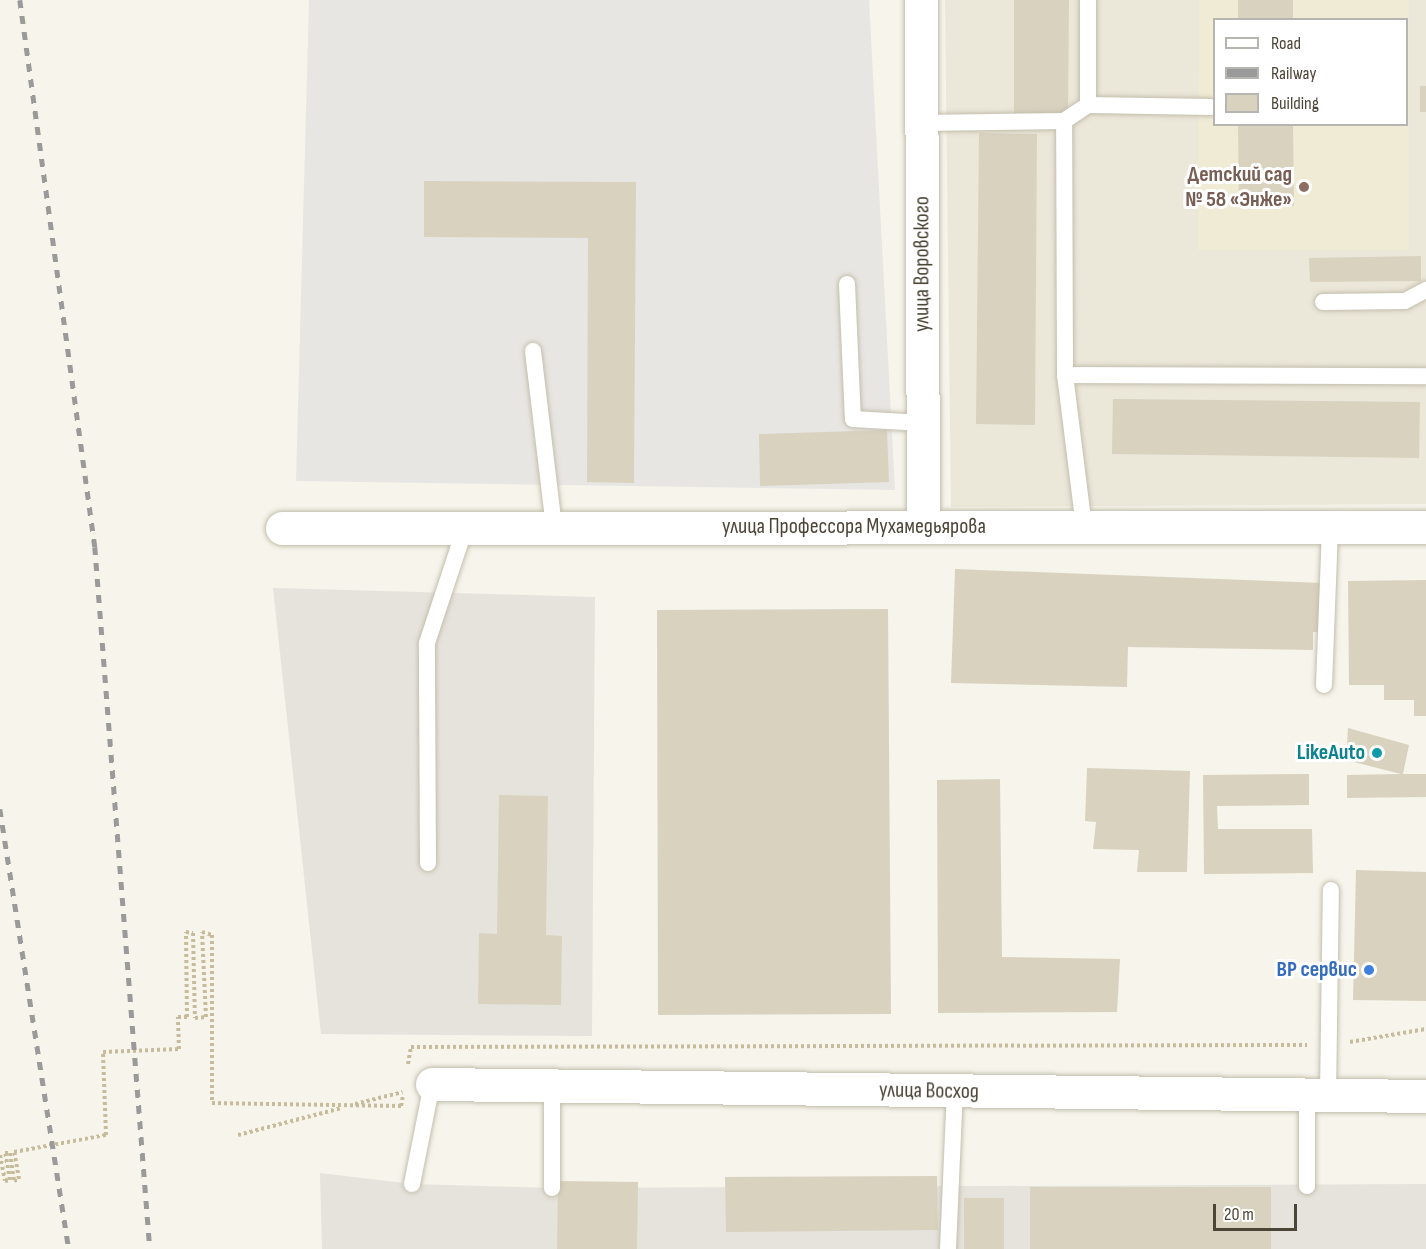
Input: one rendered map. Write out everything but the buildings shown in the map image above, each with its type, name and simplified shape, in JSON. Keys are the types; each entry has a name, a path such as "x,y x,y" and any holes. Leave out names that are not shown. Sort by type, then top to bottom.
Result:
{"street":[{"name":"улица Воровского","path":"921,0 923,527"},
{"name":"улица Профессора Мухамедьярова","path":"282,528 1426,527"},
{"name":"улица Восход","path":"414,1079 552,1085 1426,1096"}],"lane":[{"path":"1088,0 1088,105"},
{"path":"921,123 1064,122 1088,105 1211,107"},
{"path":"1064,122 1065,375 1084,527"},
{"path":"847,284 853,419 923,423"},
{"path":"1323,302 1405,301 1426,290"},
{"path":"533,351 554,528"},
{"path":"1065,375 1426,376"},
{"path":"1324,685 1330,526"},
{"path":"428,863 427,643 465,528"},
{"path":"1307,1186 1317,1096 1331,1045 1331,890"},
{"path":"412,1184 414,1079"},
{"path":"552,1085 552,1188"},
{"path":"948,1249 956,1091"}],"path":[{"path":"0,1155 5,1181 10,1180 5,1153 10,1153 14,1181 19,1179 14,1152 106,1135 103,1052 179,1049 178,1017 187,1017 186,932 193,933 195,1018 206,1017 202,932 212,934 212,1103 401,1106 414,1079 411,1047 1331,1045 1426,1029"},
{"path":"238,1135 414,1079"}],"shaded area":[{"path":"309,0 869,0 895,490 296,481"},
{"path":"945,0 1426,0 1426,504 951,507"},
{"name":"Детский сад № 58 «Энже»","path":"1199,0 1409,0 1409,250 1198,250"},
{"path":"273,588 595,597 592,1036 321,1034"},
{"path":"320,1173 412,1184 552,1188 1426,1184 1426,1249 322,1249"}],"railway":[{"path":"20,0 95,547 150,1249"},
{"path":"0,809 69,1249"}],"place":[{"name":"Детский сад № 58 «Энже»","path":"1304,187"},
{"name":"LikeAuto","path":"1377,753"},
{"name":"ВР сервис","path":"1369,970"}]}
